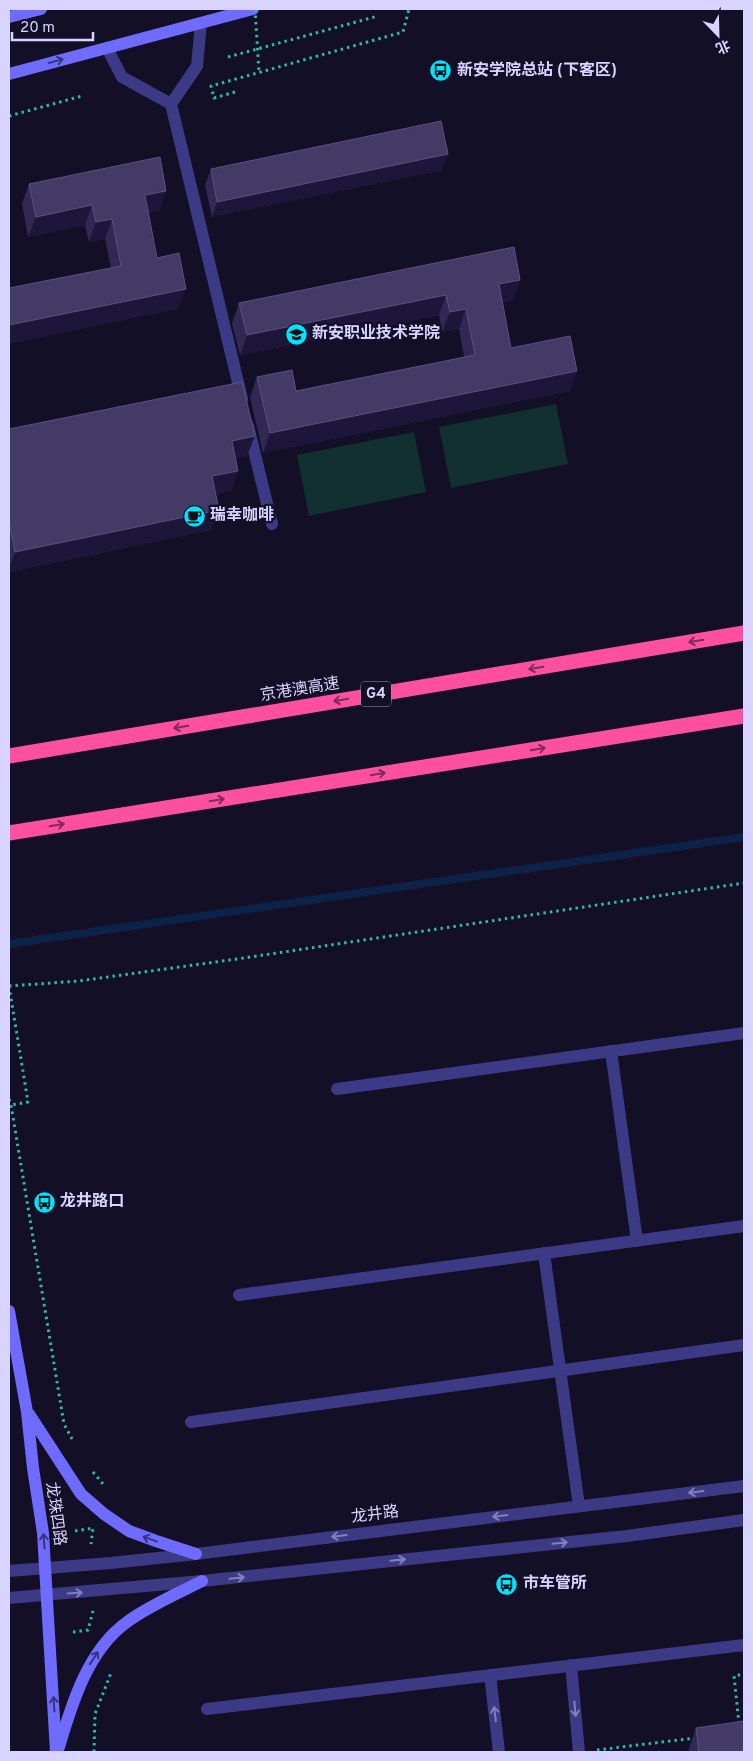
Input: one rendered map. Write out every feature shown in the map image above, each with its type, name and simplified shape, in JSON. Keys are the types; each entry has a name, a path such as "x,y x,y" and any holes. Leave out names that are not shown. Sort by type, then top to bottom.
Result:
{"highway":[{"name":"京港澳高速","path":"9,756 744,633"},
{"path":"9,833 744,716"}],"main road":[{"path":"9,17 41,9"},
{"path":"9,74 254,9"},
{"name":"龙珠四路","path":"9,1311 27,1412 43,1533 57,1752"},
{"path":"27,1412 81,1494 98,1509 129,1531 156,1542 196,1554"},
{"path":"57,1752 84,1677 92,1661 107,1641 127,1622 202,1582"}],"street":[{"path":"171,104 197,66 201,23"},
{"path":"107,48 122,77 171,104 272,524"},
{"path":"337,1089 744,1033"},
{"path":"611,1051 637,1241"},
{"path":"239,1295 744,1226"},
{"path":"544,1253 579,1506"},
{"path":"191,1422 744,1345"},
{"name":"龙井路","path":"9,1571 196,1554 744,1486"},
{"path":"9,1598 202,1582 627,1536 744,1520"},
{"path":"207,1709 744,1645"},
{"path":"571,1665 579,1752"},
{"path":"490,1675 499,1752"}],"path":[{"path":"254,9 259,72"},
{"path":"235,92 214,98 210,86 403,32 409,9"},
{"path":"228,57 378,16"},
{"path":"9,116 82,96"},
{"path":"11,1105 28,1102 9,986 79,980 237,959 744,883"},
{"path":"9,1099 64,1424 72,1440"},
{"path":"88,1466 108,1490"},
{"path":"75,1531 93,1528 91,1544"},
{"path":"73,1632 88,1630 94,1611"},
{"path":"94,1752 95,1714 112,1671"},
{"path":"740,1733 734,1676 744,1674"},
{"path":"579,1752 702,1738"}],"green space":[{"path":"556,404 568,464 451,488 439,427"},
{"path":"414,432 426,492 309,516 297,455"}],"building":[{"path":"441,121 448,154 217,202 211,169"},
{"path":"160,157 166,191 145,195 157,258 179,253 186,289 9,325 9,288 121,266 112,219 96,222 92,205 36,217 29,184"},
{"path":"514,247 520,280 499,284 511,348 570,336 577,371 270,433 257,377 292,370 296,391 475,355 466,309 450,312 446,295 247,335 239,303"},
{"path":"242,382 255,436 232,441 238,471 212,476 219,510 15,552 9,521 9,429"},
{"path":"744,1721 744,1752 699,1752 696,1728"}],"waterway":[{"path":"9,944 744,837"}],"place":[{"name":"新安学院总站 (下客区)","path":"441,71"},
{"name":"新安职业技术学院","path":"296,334"},
{"name":"瑞幸咖啡","path":"194,516"},
{"name":"龙井路口","path":"44,1202"},
{"name":"市车管所","path":"507,1584"}]}
